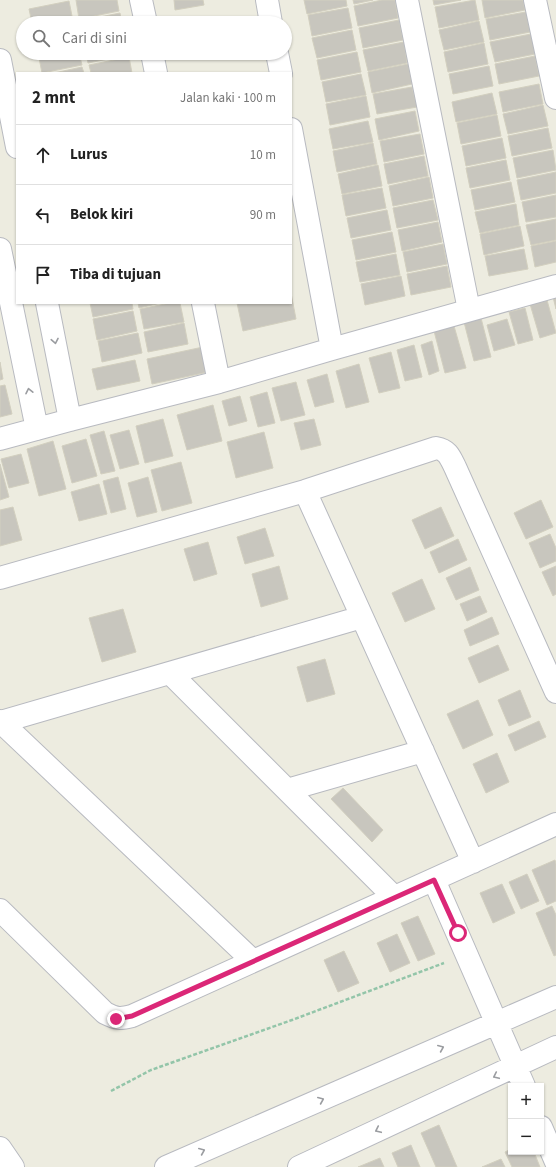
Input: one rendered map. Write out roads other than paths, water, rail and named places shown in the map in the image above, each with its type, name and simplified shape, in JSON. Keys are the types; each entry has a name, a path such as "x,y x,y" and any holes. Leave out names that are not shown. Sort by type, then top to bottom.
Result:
{"street":[{"path":"141,0 144,16"},
{"path":"267,0 270,16"},
{"path":"407,0 469,310"},
{"path":"535,0 556,98"},
{"path":"0,60 16,142"},
{"path":"153,60 156,72"},
{"path":"278,60 281,72"},
{"path":"292,134 332,348"},
{"path":"0,249 37,429"},
{"path":"0,439 219,382 332,348 556,286"},
{"path":"48,304 70,420"},
{"path":"203,304 219,382"},
{"path":"0,578 305,491 436,448 443,449 455,467 556,692"},
{"path":"305,491 473,862"},
{"path":"0,722 362,617"},
{"path":"170,673 394,897"},
{"path":"0,722 253,961"},
{"path":"287,790 423,751"},
{"path":"0,910 105,1013 116,1019 132,1016 556,824"},
{"path":"434,880 520,1076"},
{"path":"166,1167 556,997"},
{"path":"299,1167 520,1076 556,1047"},
{"path":"544,1134 556,1162"},
{"path":"0,1148 13,1167"}]}
